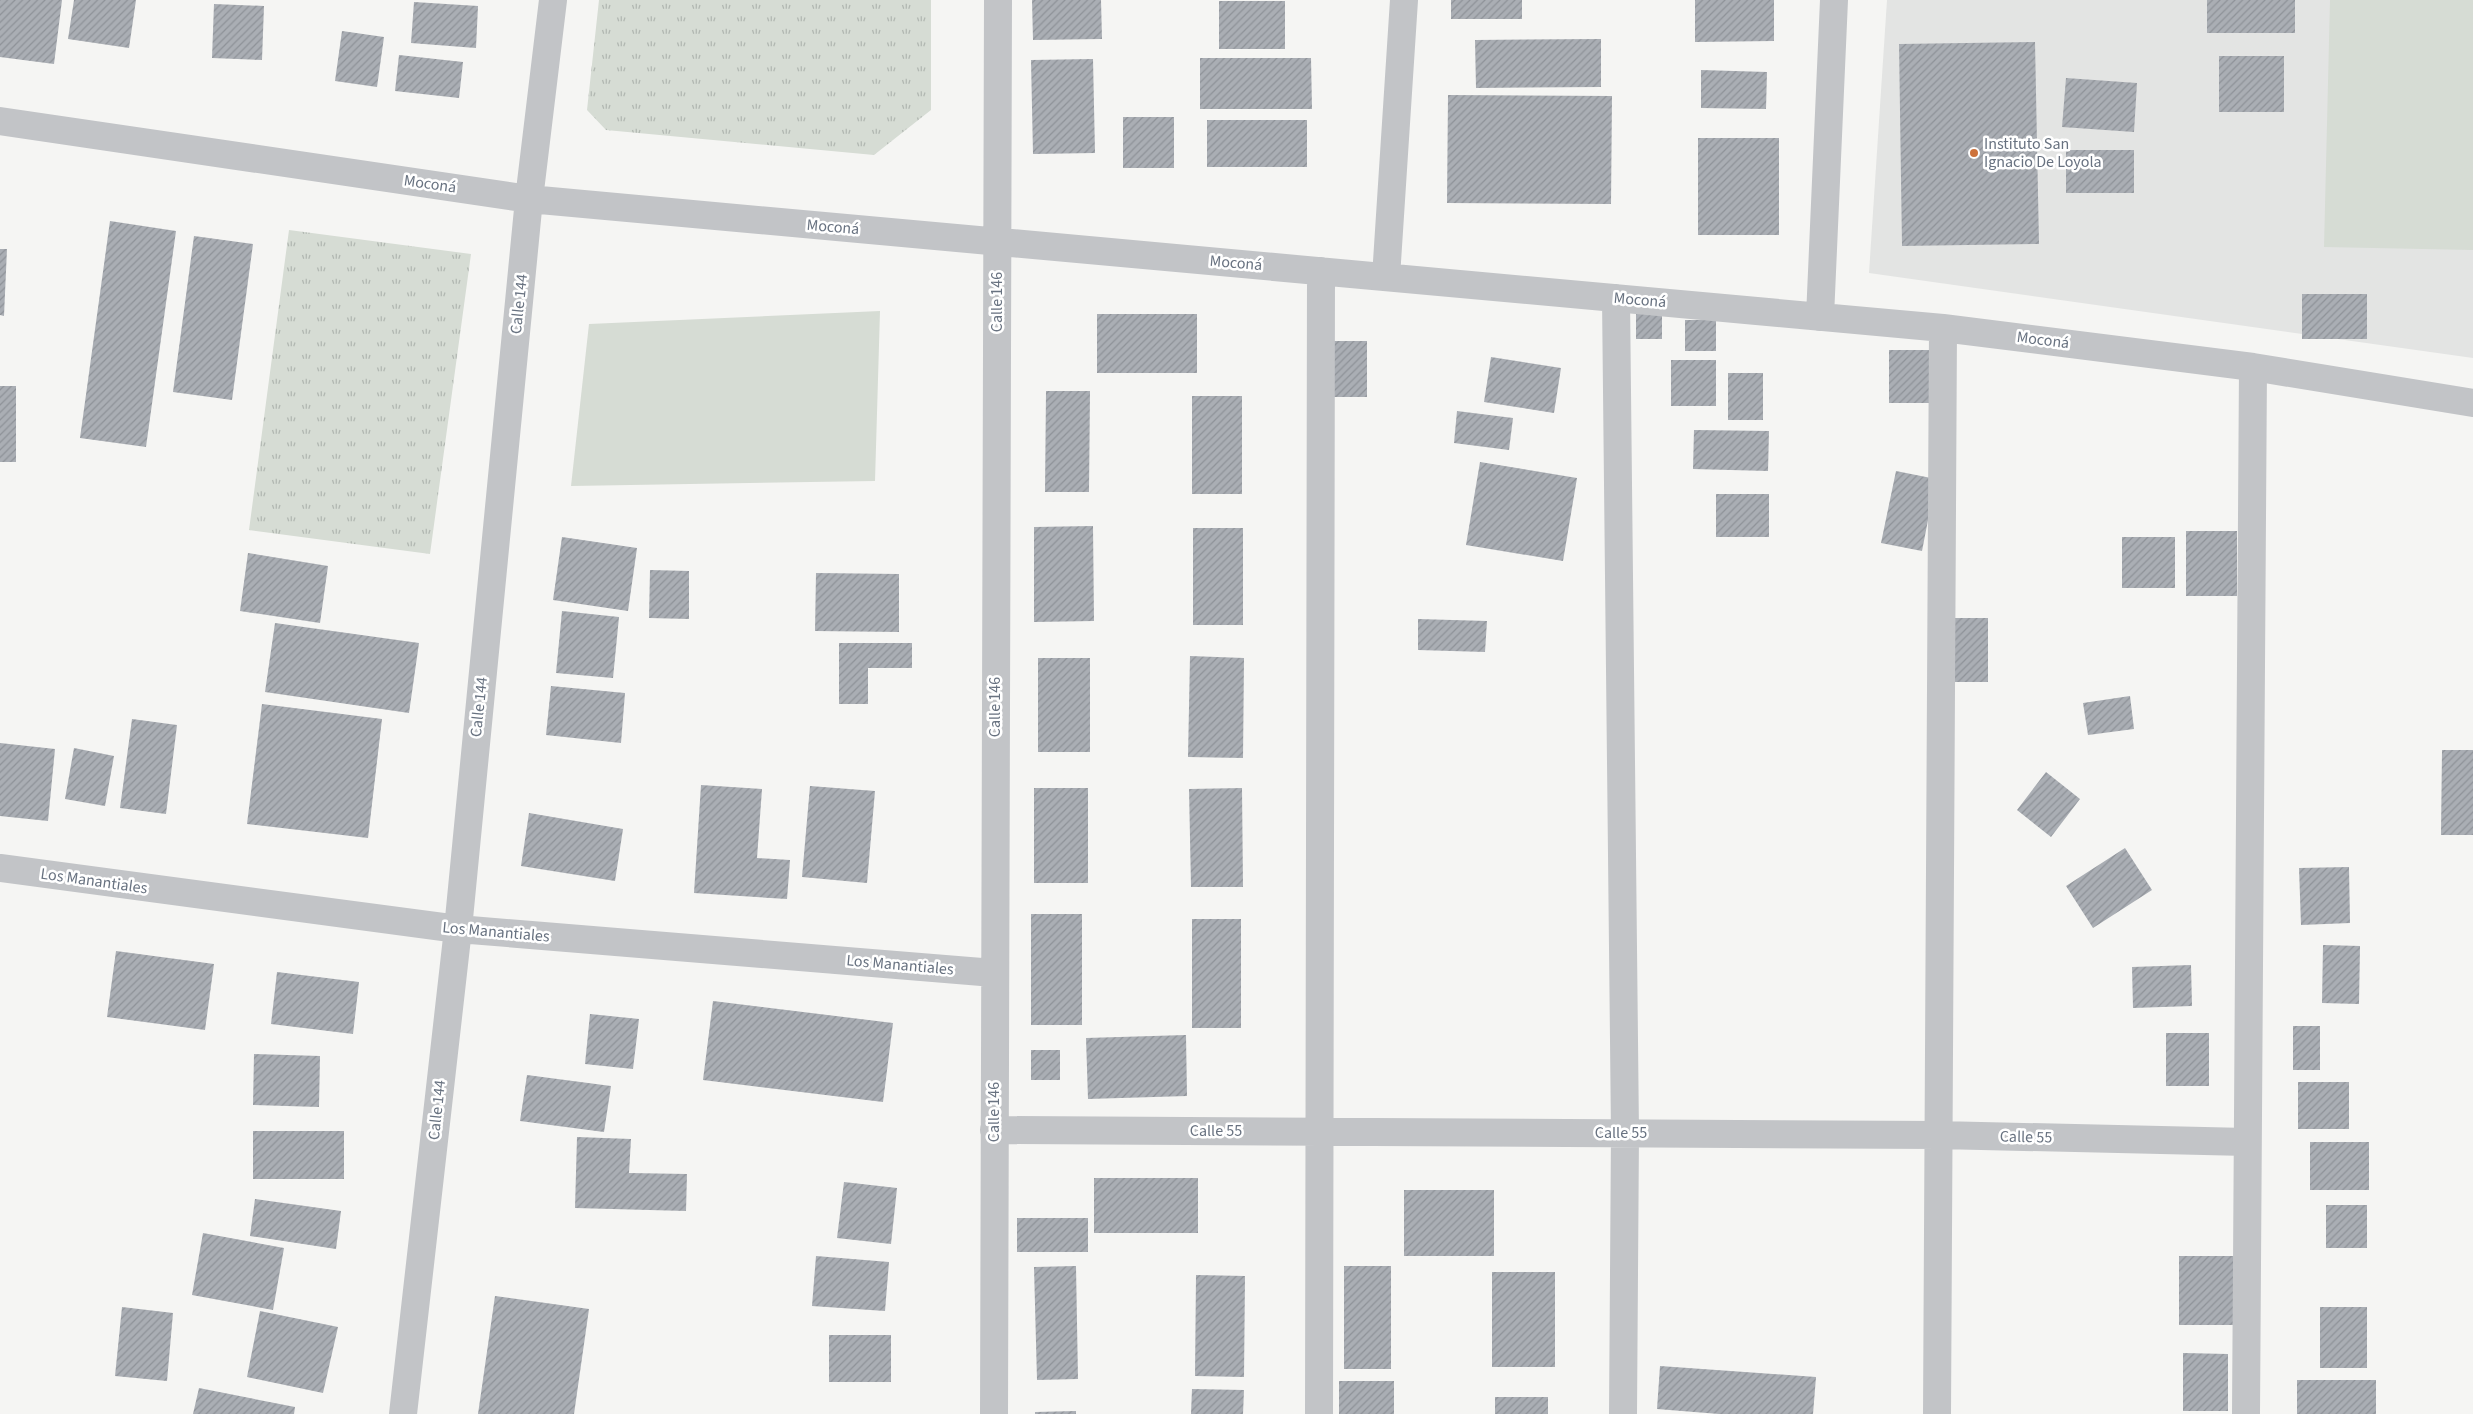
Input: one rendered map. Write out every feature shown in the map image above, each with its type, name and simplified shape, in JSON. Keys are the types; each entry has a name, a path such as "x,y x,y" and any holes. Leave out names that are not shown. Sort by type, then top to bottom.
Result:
{"street":[{"name":"Calle 144","path":"403,1414 458,929 529,199 553,0"},
{"name":"Calle 146","path":"994,1414 998,0"},
{"path":"1386,277 1404,0"},
{"path":"1820,317 1834,0"},
{"name":"Moconá","path":"0,121 529,199 1943,328 2252,367 2473,403"},
{"path":"1319,1414 1321,271"},
{"path":"1616,298 1625,1133 1623,1414"},
{"path":"1937,1414 1943,328"},
{"path":"2246,1414 2252,367"},
{"name":"Los Manantiales","path":"0,868 458,929 994,973"},
{"name":"Calle 55","path":"994,1130 1938,1135 2247,1142"}],"shaded area":[{"path":"1887,0 2473,0 2473,358 1869,273"}],"green space":[{"path":"599,0 931,0 931,110 874,155 606,130 587,110"},
{"path":"2330,0 2473,0 2473,250 2324,247"},
{"path":"289,230 471,254 430,554 249,530"},
{"path":"880,311 875,481 571,486 589,324"}],"building":[{"path":"0,0 62,0 54,64 0,57"},
{"path":"74,0 136,0 129,48 68,39"},
{"path":"1032,0 1101,0 1102,39 1033,40"},
{"path":"1451,0 1522,0 1522,19 1451,19"},
{"path":"1695,0 1774,0 1774,41 1695,42"},
{"path":"2207,0 2295,0 2295,33 2207,33"},
{"path":"1219,1 1285,1 1285,49 1219,49"},
{"path":"414,2 478,6 476,48 411,43"},
{"path":"214,4 264,6 262,60 212,58"},
{"path":"342,31 384,37 377,87 335,81"},
{"path":"1601,39 1601,87 1476,88 1475,40"},
{"path":"2035,42 2039,244 1902,246 1899,44"},
{"path":"399,55 463,62 459,98 395,91"},
{"path":"2219,56 2284,56 2284,112 2219,112"},
{"path":"1200,58 1311,58 1312,109 1200,109"},
{"path":"1093,59 1095,153 1033,154 1031,60"},
{"path":"1701,70 1767,72 1766,109 1701,108"},
{"path":"2066,78 2137,83 2134,132 2062,127"},
{"path":"1448,95 1612,96 1611,204 1447,203"},
{"path":"1123,117 1174,117 1174,168 1123,168"},
{"path":"1207,120 1307,120 1307,167 1207,167"},
{"path":"1698,138 1779,138 1779,235 1698,235"},
{"path":"2066,150 2134,150 2134,193 2066,193"},
{"path":"110,221 176,231 146,447 80,438"},
{"path":"194,236 253,244 232,400 173,392"},
{"path":"0,249 7,249 4,316 0,315"},
{"path":"2302,294 2367,294 2367,339 2302,339"},
{"path":"1636,307 1662,307 1662,339 1636,339"},
{"path":"1097,314 1197,314 1197,373 1097,373"},
{"path":"1685,320 1716,320 1716,351 1685,351"},
{"path":"1332,341 1367,341 1367,397 1332,397"},
{"path":"1889,350 1930,350 1930,403 1889,403"},
{"path":"1491,357 1561,368 1554,413 1484,402"},
{"path":"1671,360 1716,360 1716,406 1671,406"},
{"path":"1728,373 1763,373 1763,420 1728,420"},
{"path":"0,386 16,386 16,462 0,462"},
{"path":"1046,391 1090,391 1089,492 1045,492"},
{"path":"1192,396 1242,396 1242,494 1192,494"},
{"path":"1457,411 1513,418 1509,450 1454,443"},
{"path":"1694,430 1769,431 1768,471 1693,469"},
{"path":"1480,462 1577,478 1563,561 1466,545"},
{"path":"1896,471 1936,479 1922,551 1881,543"},
{"path":"1716,494 1769,494 1769,537 1716,537"},
{"path":"1093,526 1094,621 1034,622 1034,527"},
{"path":"1193,528 1243,528 1243,625 1193,625"},
{"path":"2186,531 2237,531 2237,596 2186,596"},
{"path":"562,537 637,548 628,611 553,600"},
{"path":"2122,537 2175,537 2175,588 2122,588"},
{"path":"248,553 328,566 320,623 240,611"},
{"path":"650,570 689,571 689,619 649,618"},
{"path":"816,573 899,574 899,632 815,631"},
{"path":"562,611 619,617 613,678 556,673"},
{"path":"1951,618 1988,618 1988,682 1951,682"},
{"path":"1418,619 1487,621 1485,652 1418,650"},
{"path":"275,623 419,643 409,713 265,692"},
{"path":"839,643 912,643 912,668 868,668 868,704 839,704"},
{"path":"1190,656 1244,658 1243,758 1188,757"},
{"path":"1038,658 1090,658 1090,752 1038,752"},
{"path":"551,686 625,693 621,743 546,735"},
{"path":"2130,696 2134,729 2088,735 2083,703"},
{"path":"262,704 382,719 368,838 247,824"},
{"path":"132,719 177,725 166,814 120,808"},
{"path":"0,743 55,749 48,821 0,816"},
{"path":"74,748 114,756 105,806 65,799"},
{"path":"2442,750 2473,750 2473,835 2441,835"},
{"path":"2046,772 2080,799 2051,837 2017,810"},
{"path":"701,785 762,789 757,858 790,860 787,899 694,893"},
{"path":"810,786 875,791 867,883 802,877"},
{"path":"1034,788 1088,788 1088,883 1034,883"},
{"path":"1242,788 1243,887 1191,887 1189,789"},
{"path":"529,813 623,829 615,881 521,866"},
{"path":"2125,848 2152,890 2093,928 2066,886"},
{"path":"2349,867 2350,923 2301,925 2299,868"},
{"path":"1031,914 1082,914 1082,1025 1031,1025"},
{"path":"1192,919 1241,919 1241,1028 1192,1028"},
{"path":"2323,945 2360,946 2359,1004 2322,1003"},
{"path":"116,951 214,964 205,1030 107,1017"},
{"path":"2191,965 2192,1006 2133,1008 2132,967"},
{"path":"277,972 359,982 353,1034 271,1024"},
{"path":"713,1001 893,1023 883,1102 703,1080"},
{"path":"590,1014 639,1019 633,1069 585,1064"},
{"path":"2293,1026 2320,1026 2320,1070 2293,1070"},
{"path":"2166,1033 2209,1033 2209,1086 2166,1086"},
{"path":"1186,1035 1187,1096 1088,1099 1086,1038"},
{"path":"1031,1050 1060,1050 1060,1080 1031,1080"},
{"path":"254,1054 320,1056 319,1107 253,1105"},
{"path":"527,1075 611,1086 604,1132 520,1121"},
{"path":"2298,1082 2349,1082 2349,1129 2298,1129"},
{"path":"253,1131 344,1131 344,1179 253,1179"},
{"path":"577,1137 631,1139 629,1173 687,1174 686,1211 575,1208"},
{"path":"2310,1142 2369,1142 2369,1190 2310,1190"},
{"path":"1094,1178 1198,1178 1198,1233 1094,1233"},
{"path":"844,1182 897,1188 891,1244 837,1238"},
{"path":"1404,1190 1494,1190 1494,1256 1404,1256"},
{"path":"255,1199 341,1211 336,1249 250,1236"},
{"path":"2326,1205 2367,1205 2367,1248 2326,1248"},
{"path":"1017,1218 1088,1218 1088,1252 1017,1252"},
{"path":"203,1233 284,1248 273,1310 192,1295"},
{"path":"816,1256 889,1262 885,1311 812,1306"},
{"path":"2179,1256 2235,1256 2235,1325 2179,1325"},
{"path":"1076,1266 1078,1379 1037,1380 1034,1267"},
{"path":"1344,1266 1391,1266 1391,1369 1344,1369"},
{"path":"1492,1272 1555,1272 1555,1367 1492,1367"},
{"path":"1196,1275 1245,1276 1244,1377 1195,1376"},
{"path":"495,1296 589,1309 574,1414 478,1414"},
{"path":"122,1307 173,1313 167,1381 115,1376"},
{"path":"2320,1307 2367,1307 2367,1368 2320,1368"},
{"path":"260,1311 338,1327 323,1393 247,1377"},
{"path":"829,1335 891,1335 891,1382 829,1382"},
{"path":"2183,1353 2228,1354 2228,1411 2183,1411"},
{"path":"1660,1366 1816,1377 1813,1414 1719,1414 1657,1409"},
{"path":"2297,1380 2376,1380 2376,1414 2297,1414"},
{"path":"1339,1381 1394,1381 1394,1414 1339,1414"},
{"path":"199,1388 295,1407 294,1414 193,1414"},
{"path":"1192,1389 1244,1390 1243,1414 1191,1414"},
{"path":"1495,1397 1548,1397 1548,1414 1495,1414"},
{"path":"1076,1411 1076,1414 1035,1414 1035,1412"}],"place":[{"name":"Instituto San Ignacio De Loyola","path":"1974,153"}]}
